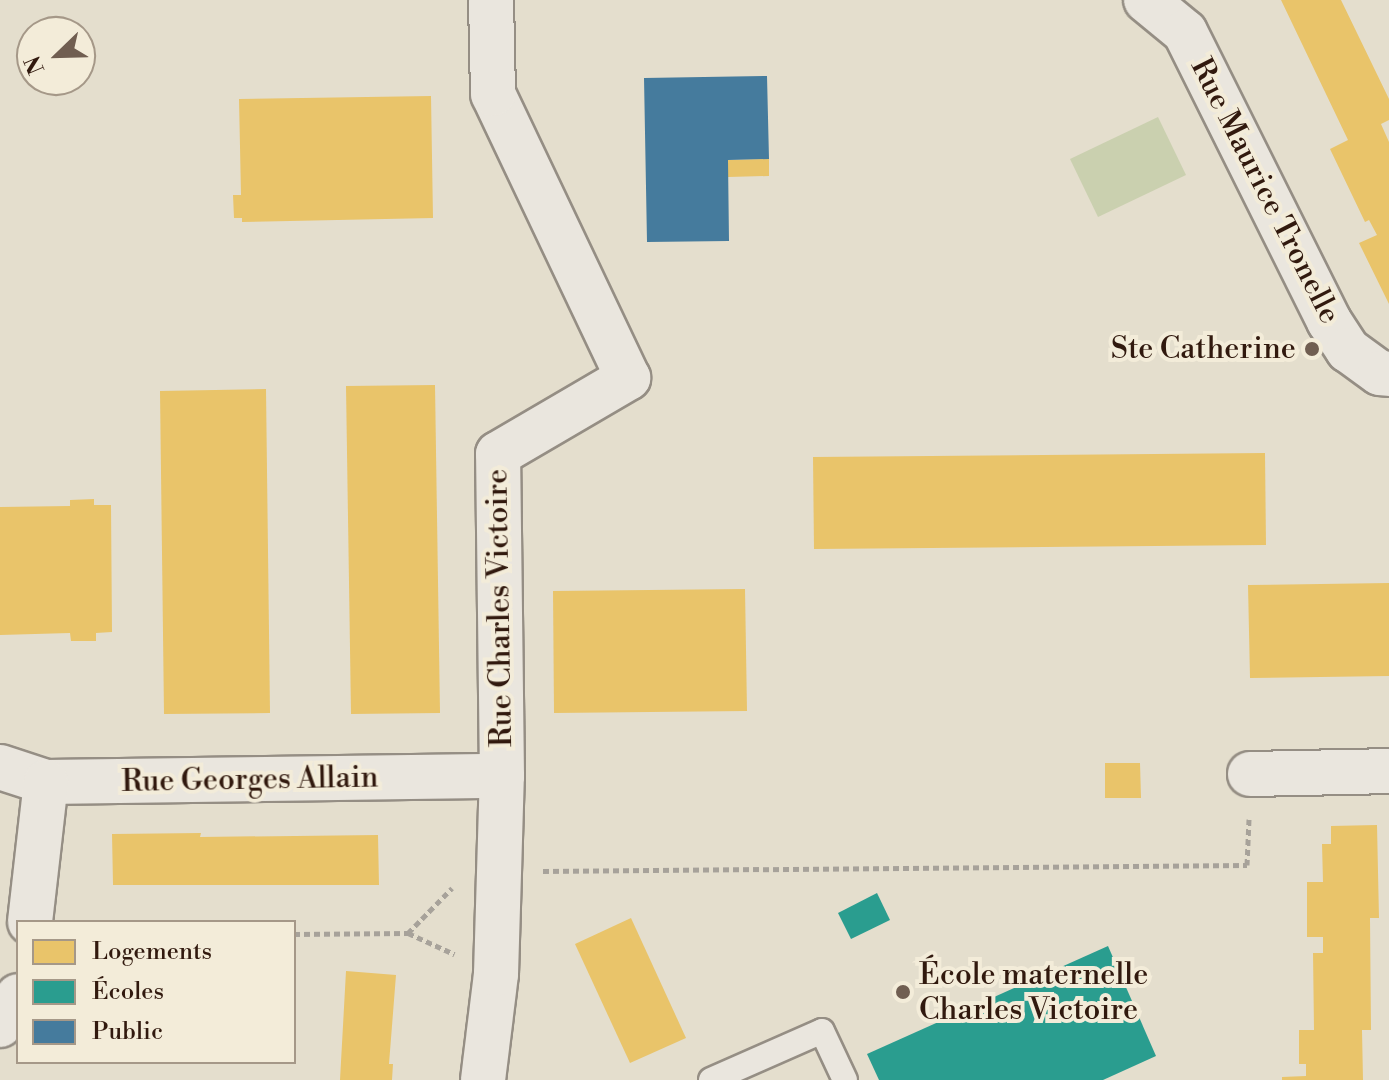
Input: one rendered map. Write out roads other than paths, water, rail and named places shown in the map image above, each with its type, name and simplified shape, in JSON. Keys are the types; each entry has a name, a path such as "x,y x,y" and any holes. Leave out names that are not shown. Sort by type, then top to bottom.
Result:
{"street":[{"name":"Rue Charles Victoire","path":"483,1080 496,974 500,872 502,776 498,454 628,378 493,94 491,0"},
{"name":"Rue Maurice Tronelle","path":"1146,0 1185,32 1335,331 1362,363 1380,373 1389,374"},
{"name":"Rue Georges Allain","path":"0,767 46,782 502,776"},
{"path":"1250,774 1389,771"},
{"path":"30,920 46,782"},
{"path":"0,1025 16,999"}],"lane":[{"path":"711,1080 822,1031 845,1080"}],"place":[{"name":"Ste Catherine","path":"1312,349"},
{"name":"École maternelle Charles Victoire","path":"903,992"}]}
